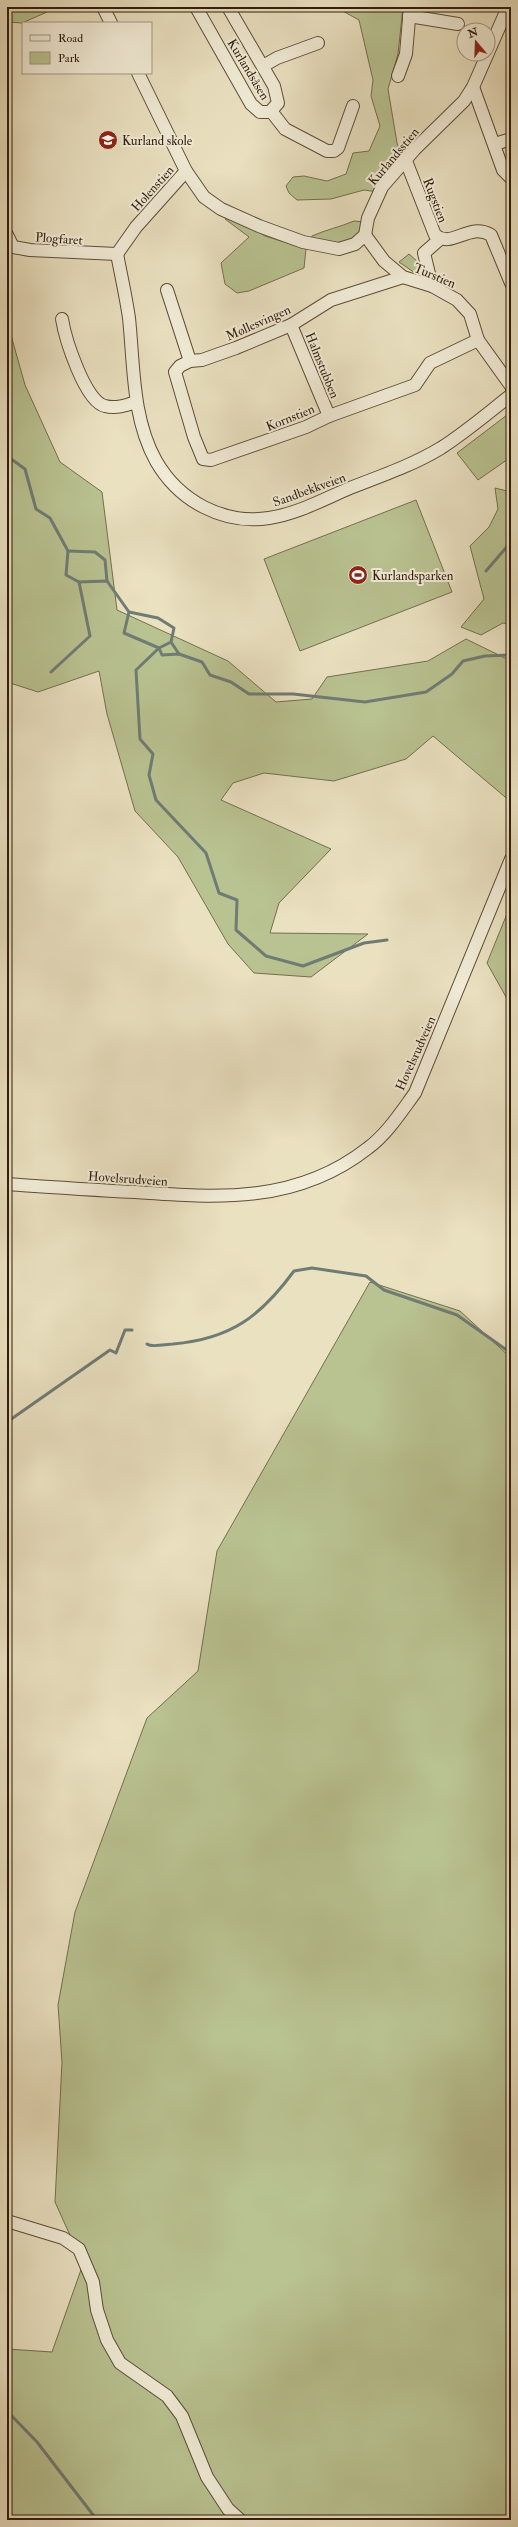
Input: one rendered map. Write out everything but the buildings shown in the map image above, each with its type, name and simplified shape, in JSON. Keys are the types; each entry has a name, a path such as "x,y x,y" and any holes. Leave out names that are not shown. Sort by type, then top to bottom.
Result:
{"street":[{"path":"103,7 110,22"},
{"name":"Kurlandsåsen","path":"196,7 251,104 260,112 271,112 278,103 278,95 263,66 228,7"},
{"name":"Kurlandsstien","path":"365,235 368,218 382,187 415,149 464,101 473,87 508,7"},
{"path":"398,76 406,54 409,12 456,24"},
{"name":"Kurlandsåsen","path":"263,66 277,58 318,43"},
{"name":"Holenstien","path":"117,254 139,223 186,171 138,74"},
{"path":"473,87 495,144 503,170 511,178"},
{"path":"271,112 285,129 327,150 334,151 338,148 353,106"},
{"path":"495,144 511,139"},
{"name":"Rugstien","path":"406,161 432,229 440,239 448,240 478,230 491,235 511,283"},
{"path":"186,171 204,197 221,209 283,236 303,242 339,249 355,244 365,235"},
{"name":"Plogfaret","path":"7,235 13,246 30,250 117,254"},
{"name":"Turstien","path":"365,235 384,261 404,277 432,286 457,300 470,314 478,340 511,386"},
{"path":"432,286 424,253 440,239"},
{"name":"Sandbekkveien","path":"117,254 128,318 136,402 145,435 156,461 185,497 206,510 238,519 268,518 296,511 440,449 511,395"},
{"name":"Møllesvingen","path":"190,361 202,360 236,348 291,325 331,300 404,277"},
{"path":"167,290 190,361"},
{"path":"62,319 69,349 94,399 105,406 122,406 136,402"},
{"name":"Halmstubben","path":"291,325 329,416"},
{"name":"Kornstien","path":"190,361 180,366 175,372 202,459 211,460 246,449 329,416 415,385 430,363 478,340"},
{"name":"Hovelsrudveien","path":"7,1184 201,1196 242,1196 284,1188 319,1177 343,1165 369,1148 396,1120 415,1093 511,859"},
{"path":"7,2221 63,2238 79,2249 93,2282 97,2310 107,2340 120,2363 171,2401 182,2416 207,2477 228,2509 240,2520"}],"green space":[{"path":"7,7 48,7 47,12 22,23 7,22"},
{"path":"341,7 403,7 398,54 388,89 397,143 402,156 378,192 364,190 331,199 297,200 289,193 286,186 293,177 304,176 327,181 346,174 353,153 369,151 380,126 371,96 373,80 359,20 341,10"},
{"path":"230,215 265,236 306,249 304,268 249,291 237,293 225,284 221,263 249,237 225,219"},
{"path":"354,221 365,222 357,240 340,244 309,242 312,236"},
{"path":"409,254 418,262 416,265 419,269 415,273 399,262"},
{"path":"7,321 25,385 60,462 102,492 117,610 228,661 276,702 312,699 327,677 428,661 466,639 511,661 511,802 433,736 406,759 334,781 264,773 233,783 221,800 331,849 279,903 270,933 368,934 311,977 254,973 228,944 178,857 135,811 107,714 99,671 38,692 7,682"},
{"path":"511,412 511,457 478,480 457,453"},
{"path":"495,488 511,492 511,624 503,623 481,635 461,627 484,599 470,546 489,527 498,509"},
{"name":"Kurlandsparken","path":"416,500 452,592 300,651 264,559"},
{"path":"511,904 511,1006 487,963"},
{"path":"370,1282 460,1311 511,1358 511,2520 7,2520 7,2349 52,2352 83,2264 55,2202 62,2062 58,2005 75,1912 147,1718 198,1671 217,1551"}],"waterway":[{"path":"7,456 25,469 36,509 50,518 68,551 66,575 79,582 107,581 129,612 124,633 159,648 162,655 179,654 202,662 210,675 231,682 249,694 293,694 365,702 426,692 452,674 463,661 485,656 511,655"},
{"path":"486,571 511,542"},
{"path":"68,551 95,552 105,560 107,581"},
{"path":"51,672 90,636 79,582"},
{"path":"129,612 158,618 174,628 171,642 179,654"},
{"path":"171,642 159,648 136,670 140,739 153,754 149,775 156,800 206,853 219,893 237,900 236,930 266,956 303,966 364,943 387,940"},
{"path":"147,1344 156,1346 193,1341 212,1337 228,1331 257,1313 282,1287 294,1271 312,1268 366,1276 384,1290 457,1315 511,1353"},
{"path":"7,1422 110,1350 116,1353 125,1330 132,1330"},
{"path":"7,2411 37,2442 97,2520"}],"place":[{"name":"Kurland skole","path":"108,140"},
{"name":"Kurlandsparken","path":"358,575"}]}
